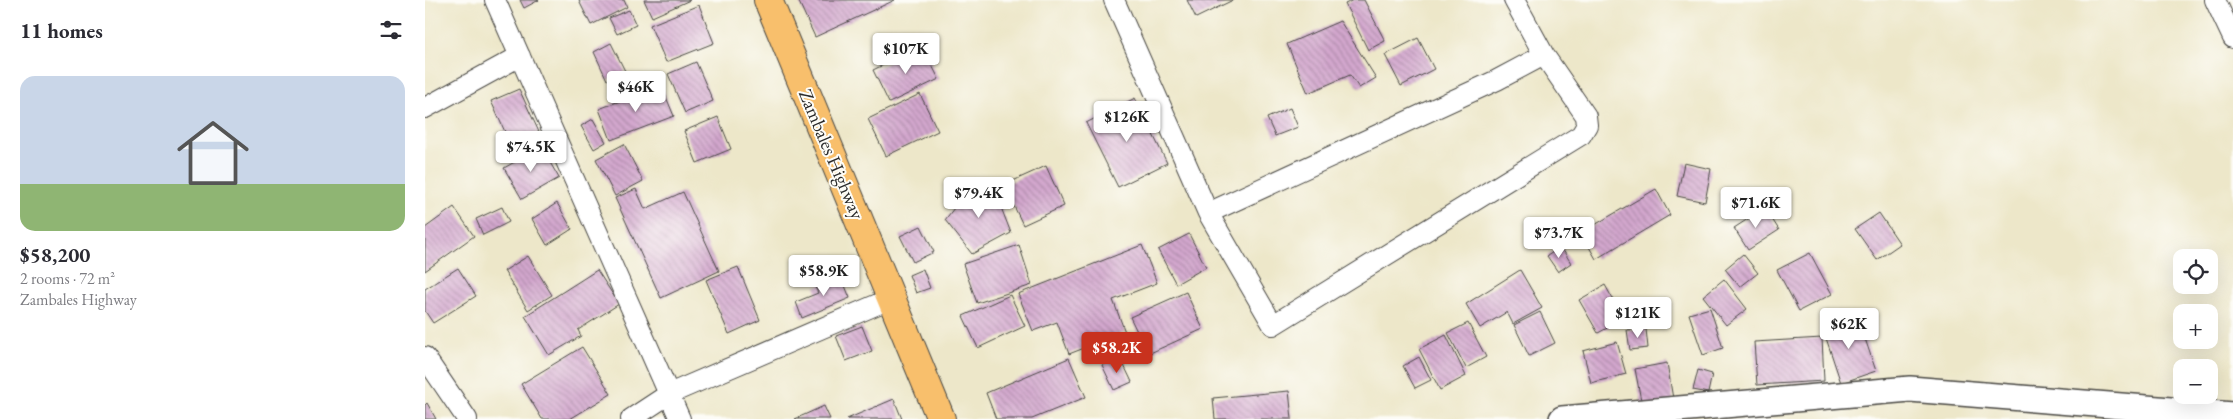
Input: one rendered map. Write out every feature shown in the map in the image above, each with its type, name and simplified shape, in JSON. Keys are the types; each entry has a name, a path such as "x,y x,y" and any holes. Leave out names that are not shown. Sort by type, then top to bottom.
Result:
{"main road":[{"name":"Zambales Highway","path":"768,0 941,419"}],"street":[{"path":"495,0 681,419"},
{"path":"1114,0 1208,213 1273,325 1581,135 1587,125 1586,116 1544,55 1514,0"},
{"path":"2215,0 2233,38"},
{"path":"1208,213 1497,80 1544,55"},
{"path":"425,108 520,56"},
{"path":"631,419 669,394 892,298"},
{"path":"425,357 467,419"},
{"path":"1562,419 1910,389 2233,415"}],"building":[{"path":"520,0 539,0 524,8"},
{"path":"624,0 627,7 591,25 579,1"},
{"path":"644,0 690,0 652,17"},
{"path":"798,0 895,0 815,37"},
{"path":"1187,0 1233,0 1196,18"},
{"path":"1353,0 1364,0 1385,41 1368,50 1345,4"},
{"path":"699,5 714,43 666,62 650,25"},
{"path":"629,10 636,25 617,34 609,18"},
{"path":"1340,21 1376,78 1359,88 1350,75 1308,93 1287,44"},
{"path":"1418,38 1434,69 1401,86 1385,55"},
{"path":"611,43 625,71 607,80 594,52"},
{"path":"922,46 939,79 889,103 873,70"},
{"path":"696,62 713,101 685,113 668,74"},
{"path":"661,85 674,116 611,140 599,109"},
{"path":"519,89 539,132 511,145 491,101"},
{"path":"920,94 938,131 886,156 868,119"},
{"path":"1135,98 1167,163 1118,187 1086,123"},
{"path":"1290,108 1298,127 1275,136 1267,118"},
{"path":"718,117 731,149 697,163 684,131"},
{"path":"593,119 606,142 594,149 581,126"},
{"path":"624,144 643,181 615,196 596,159"},
{"path":"541,147 559,178 522,199 504,168"},
{"path":"1684,163 1711,169 1705,202 1677,196"},
{"path":"1046,166 1064,206 1023,225 1004,185"},
{"path":"991,182 1011,233 972,254 945,220 966,192"},
{"path":"636,189 645,209 683,192 719,271 661,298 615,198"},
{"path":"1656,189 1670,215 1596,259 1581,233"},
{"path":"557,203 572,229 547,245 532,219"},
{"path":"454,207 474,236 425,271 425,228"},
{"path":"502,207 509,222 483,235 476,219"},
{"path":"1765,208 1779,230 1748,250 1734,228"},
{"path":"1879,213 1900,244 1877,260 1855,229"},
{"path":"921,226 934,252 913,262 900,236"},
{"path":"1189,234 1206,267 1176,284 1158,250"},
{"path":"1019,245 1032,285 977,303 963,264"},
{"path":"1142,245 1157,283 1113,300 1125,332 1069,354 1057,322 1033,331 1018,294"},
{"path":"1561,247 1571,263 1558,272 1547,256"},
{"path":"1810,253 1832,294 1799,311 1777,270"},
{"path":"1743,254 1758,273 1740,287 1725,269"},
{"path":"528,256 552,295 528,310 504,271"},
{"path":"738,267 760,320 729,334 706,280"},
{"path":"458,268 476,296 433,323 425,311 425,289"},
{"path":"923,269 930,288 916,293 909,275"},
{"path":"597,270 619,304 578,330 581,336 549,355 525,316"},
{"path":"1520,270 1542,308 1513,324 1507,312 1480,328 1466,304"},
{"path":"841,276 850,298 802,318 796,302 818,293 815,287"},
{"path":"1724,279 1747,309 1726,325 1703,296"},
{"path":"1605,285 1624,319 1598,333 1579,300"},
{"path":"1186,292 1203,329 1148,354 1130,317"},
{"path":"1010,295 1025,326 978,348 963,316"},
{"path":"1710,308 1723,348 1703,355 1689,314"},
{"path":"1540,312 1555,343 1529,356 1514,325"},
{"path":"1858,318 1876,371 1841,383 1823,329"},
{"path":"1468,323 1486,357 1466,368 1448,333"},
{"path":"862,326 872,351 846,361 836,336"},
{"path":"1646,329 1648,348 1630,350 1627,330"},
{"path":"1446,335 1466,376 1440,390 1419,349"},
{"path":"1822,338 1824,381 1757,385 1754,342"},
{"path":"1617,342 1626,374 1591,383 1583,351"},
{"path":"582,347 611,394 570,419 542,419 521,384"},
{"path":"1120,357 1132,382 1114,390 1102,365"},
{"path":"1419,357 1431,380 1415,388 1403,366"},
{"path":"1069,358 1086,397 1032,419 996,419 986,393"},
{"path":"1667,363 1674,405 1643,411 1635,369"},
{"path":"1698,370 1712,374 1708,393 1693,390"},
{"path":"1289,391 1292,419 1215,419 1213,398"},
{"path":"894,399 902,419 847,419"},
{"path":"427,403 436,419 425,419 425,405"},
{"path":"824,406 830,419 795,419"}]}
